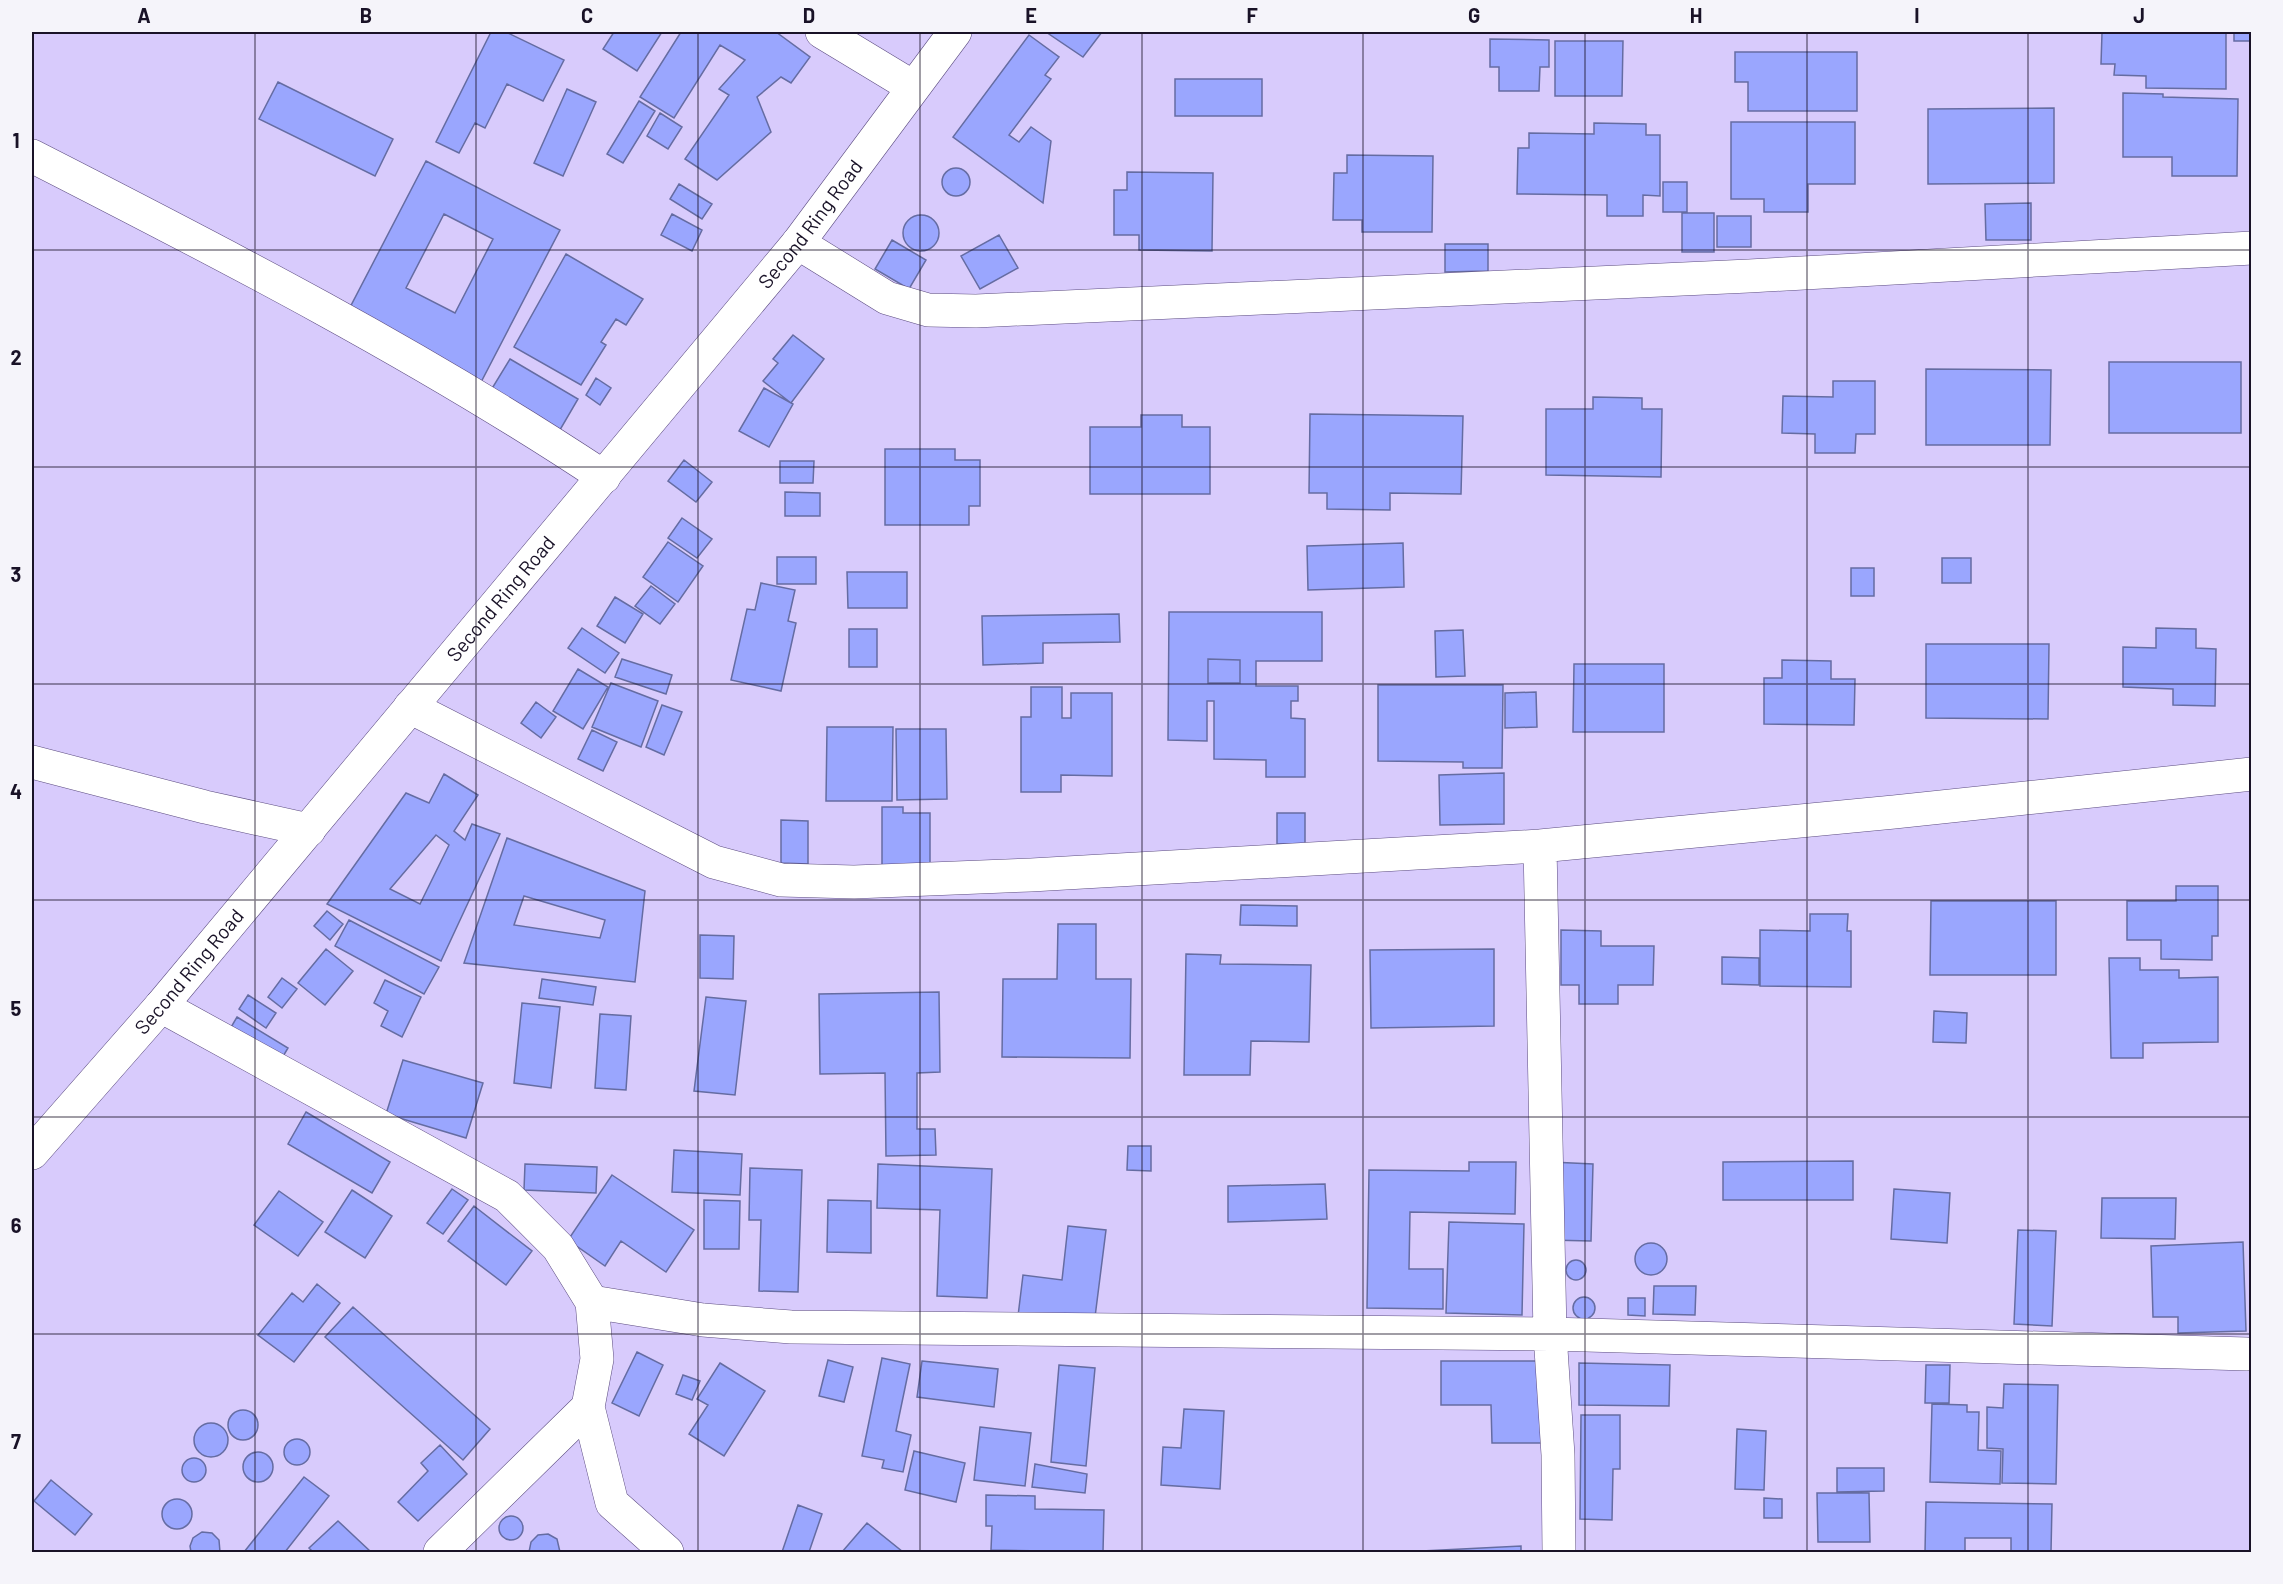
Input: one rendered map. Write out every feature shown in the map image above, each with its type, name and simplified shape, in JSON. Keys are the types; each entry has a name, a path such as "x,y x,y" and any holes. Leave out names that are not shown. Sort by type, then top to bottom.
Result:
{"street":[{"path":"822,32 913,87"},
{"name":"Second Ring Road","path":"32,1153 161,1006 798,243 955,32"},
{"path":"32,156 206,245 434,371 509,414 604,477"},
{"path":"798,243 887,298 928,310 976,311 1737,276 2252,248"},
{"path":"410,707 714,862 781,880 854,882 1031,875 1540,846 2252,774"},
{"path":"32,762 205,807 309,830"},
{"path":"1540,846 1550,1334 1558,1455 1559,1552"},
{"path":"161,1006 507,1196 558,1247 592,1302 597,1359 588,1407 612,1503 667,1552"},
{"path":"592,1302 703,1320 790,1327 1550,1334 2247,1354"},
{"path":"440,1552 588,1407"}],"building":[{"path":"491,32 506,32 564,60 543,101 507,84 485,128 475,123 459,153 436,142"},
{"path":"614,32 662,32 637,71 603,49"},
{"path":"681,32 776,32 810,57 791,83 781,77 757,97 771,132 717,180 685,159 729,95 719,89 745,60 720,45 674,118 640,97"},
{"path":"1046,32 1102,32 1083,57"},
{"path":"2234,32 2252,32 2252,41 2234,41"},
{"path":"2102,33 2226,33 2226,89 2146,88 2146,76 2114,75 2115,64 2101,64"},
{"path":"1029,35 1059,57 1045,75 1051,79 1009,135 1019,142 1031,127 1051,141 1043,203 953,137"},
{"path":"1490,39 1549,40 1549,67 1540,67 1539,91 1499,91 1499,67 1490,67"},
{"path":"1555,41 1623,41 1622,96 1555,96"},
{"path":"1735,52 1857,52 1857,111 1748,111 1748,82 1735,82"},
{"path":"1175,79 1262,79 1262,116 1175,116"},
{"path":"278,82 393,139 375,176 259,119"},
{"path":"567,89 596,102 563,176 534,163"},
{"path":"2123,93 2163,94 2163,97 2238,99 2237,176 2172,176 2172,157 2123,157"},
{"path":"639,101 655,111 623,163 607,154"},
{"path":"2054,108 2054,183 1928,184 1928,109"},
{"path":"660,113 682,127 668,149 647,136"},
{"path":"1731,122 1855,122 1855,184 1808,184 1808,212 1764,212 1764,199 1731,199"},
{"path":"1594,123 1646,124 1646,135 1660,135 1660,196 1643,195 1643,216 1607,216 1607,195 1517,194 1518,148 1529,148 1529,133 1594,134"},
{"path":"1347,155 1433,156 1432,232 1362,232 1362,220 1333,220 1334,173 1347,173"},
{"path":"426,161 560,230 479,386 345,317","holes":["444,214 493,239 455,313 406,288"]},
{"path":"956,168 966,172 970,182 966,192 956,196 946,192 942,182 946,172"},
{"path":"1127,172 1213,173 1212,251 1139,250 1139,235 1114,235 1114,190 1127,190"},
{"path":"1663,182 1687,182 1687,212 1663,212"},
{"path":"679,184 712,204 702,219 670,199"},
{"path":"2031,203 2031,240 1986,240 1985,204"},
{"path":"1682,213 1714,213 1714,252 1682,252"},
{"path":"672,214 702,230 692,251 661,235"},
{"path":"921,215 934,220 939,233 934,246 921,251 908,246 903,233 908,220"},
{"path":"1717,216 1751,216 1751,247 1717,247"},
{"path":"999,235 1018,268 980,289 961,256"},
{"path":"892,240 926,260 909,289 875,269"},
{"path":"1445,244 1488,244 1488,271 1445,272"},
{"path":"566,254 643,299 626,325 616,319 601,342 606,345 581,385 514,347"},
{"path":"793,335 824,359 791,403 763,381 778,363 773,359"},
{"path":"510,359 578,399 557,435 488,395"},
{"path":"2109,362 2241,362 2241,433 2109,433"},
{"path":"1926,369 2051,370 2050,445 1926,445"},
{"path":"596,378 611,388 600,405 586,395"},
{"path":"1833,381 1875,381 1875,434 1856,434 1855,453 1815,453 1815,434 1782,433 1783,396 1833,397"},
{"path":"764,388 793,404 769,447 739,431"},
{"path":"1593,397 1642,398 1642,409 1662,409 1661,477 1546,475 1546,409 1593,409"},
{"path":"1310,414 1463,416 1461,494 1390,493 1390,510 1327,509 1327,493 1309,493"},
{"path":"1141,415 1182,415 1182,427 1210,427 1210,494 1090,494 1090,427 1141,427"},
{"path":"885,449 955,449 955,460 980,460 980,506 969,506 969,525 885,525"},
{"path":"684,460 712,482 696,502 668,481"},
{"path":"780,461 814,461 813,483 780,483"},
{"path":"785,492 820,493 820,516 785,516"},
{"path":"682,518 712,539 697,558 668,538"},
{"path":"668,542 703,566 678,602 643,577"},
{"path":"1403,543 1404,587 1308,590 1307,546"},
{"path":"777,557 816,557 816,584 777,584"},
{"path":"1942,558 1971,558 1971,583 1942,583"},
{"path":"1851,568 1874,568 1874,596 1851,596"},
{"path":"847,572 907,572 907,608 848,608"},
{"path":"761,583 795,590 788,621 796,623 781,691 731,680 747,609 755,610"},
{"path":"651,586 675,604 660,624 635,606"},
{"path":"615,597 643,614 625,643 597,626"},
{"path":"1169,612 1322,612 1322,661 1256,661 1256,686 1298,686 1298,701 1291,701 1291,718 1305,719 1305,777 1266,777 1266,760 1214,759 1214,701 1207,701 1207,741 1168,740","holes":["1208,659 1240,660 1240,683 1208,683"]},
{"path":"1119,614 1120,642 1043,643 1043,663 983,665 982,616"},
{"path":"582,628 619,653 605,673 568,648"},
{"path":"2156,628 2196,629 2196,648 2216,649 2215,706 2173,705 2173,689 2123,687 2123,647 2156,648"},
{"path":"849,629 877,629 877,667 849,667"},
{"path":"1463,630 1465,676 1436,677 1435,631"},
{"path":"1926,644 2049,644 2048,719 1926,718"},
{"path":"622,659 672,675 666,694 615,677"},
{"path":"1208,659 1240,660 1240,683 1208,683"},
{"path":"1782,660 1831,661 1831,679 1855,679 1854,725 1764,724 1764,678 1782,678"},
{"path":"1574,664 1664,664 1664,732 1573,732"},
{"path":"578,669 608,687 583,729 553,711"},
{"path":"611,683 658,701 641,747 592,727"},
{"path":"1378,685 1503,685 1502,768 1463,768 1463,762 1378,761"},
{"path":"1031,687 1062,687 1062,718 1071,718 1071,693 1112,693 1112,776 1061,775 1061,792 1021,792 1021,717 1031,717"},
{"path":"1536,692 1537,727 1505,728 1505,693"},
{"path":"536,702 556,717 541,738 521,723"},
{"path":"662,705 682,712 664,755 646,747"},
{"path":"827,727 893,727 892,801 826,801"},
{"path":"896,729 946,729 947,799 897,800"},
{"path":"592,730 617,742 603,771 578,759"},
{"path":"1504,773 1504,824 1440,825 1439,775"},
{"path":"444,774 478,795 454,831 465,840 472,824 500,834 441,961 327,904 406,793 429,803","holes":["436,835 449,845 420,904 390,889"]},
{"path":"882,807 903,807 903,813 930,813 930,870 882,870"},
{"path":"1277,813 1305,813 1305,844 1277,844"},
{"path":"781,820 808,821 808,864 781,863"},
{"path":"507,838 645,891 635,982 464,963","holes":["524,896 605,920 600,938 514,925"]},
{"path":"2176,886 2218,886 2218,936 2212,936 2212,960 2161,959 2161,940 2127,940 2127,901 2176,901"},
{"path":"1931,901 2056,901 2056,975 1930,975"},
{"path":"1241,905 1297,906 1297,926 1240,925"},
{"path":"327,911 343,924 330,940 314,926"},
{"path":"1810,914 1848,914 1847,931 1851,931 1851,987 1760,986 1760,930 1810,931"},
{"path":"349,920 439,967 424,994 335,946"},
{"path":"1058,924 1096,924 1096,979 1131,979 1130,1058 1002,1057 1003,979 1057,979"},
{"path":"1561,930 1601,931 1601,946 1654,946 1653,985 1618,985 1618,1004 1579,1004 1579,985 1561,985"},
{"path":"700,935 734,936 733,979 700,978"},
{"path":"326,949 353,971 325,1005 298,983"},
{"path":"1494,949 1494,1026 1371,1028 1370,950"},
{"path":"1186,954 1221,955 1220,964 1311,965 1309,1042 1251,1041 1250,1075 1184,1075"},
{"path":"1722,957 1759,958 1759,985 1722,984"},
{"path":"2109,958 2140,958 2140,970 2179,970 2179,978 2218,977 2218,1042 2143,1043 2143,1058 2111,1058"},
{"path":"282,978 297,989 282,1008 268,997"},
{"path":"542,979 596,987 593,1005 539,998"},
{"path":"385,980 421,997 402,1037 381,1026 388,1011 374,1003"},
{"path":"939,992 940,1072 917,1073 917,1129 935,1129 936,1155 886,1156 885,1073 820,1074 819,994"},
{"path":"248,995 276,1013 266,1028 239,1009"},
{"path":"706,997 746,1001 735,1095 694,1091"},
{"path":"522,1003 560,1007 551,1088 514,1083"},
{"path":"1934,1011 1967,1013 1966,1043 1933,1042"},
{"path":"600,1014 631,1016 626,1090 595,1088"},
{"path":"237,1017 288,1048 278,1065 227,1034"},
{"path":"403,1060 483,1083 466,1138 386,1114"},
{"path":"306,1112 390,1162 372,1193 288,1144"},
{"path":"1128,1146 1151,1146 1151,1171 1127,1170"},
{"path":"674,1150 742,1154 740,1195 672,1192"},
{"path":"1853,1161 1853,1200 1723,1200 1723,1162"},
{"path":"1469,1162 1516,1162 1515,1214 1410,1212 1409,1269 1443,1269 1443,1309 1367,1308 1369,1170 1469,1171"},
{"path":"1551,1162 1593,1164 1591,1241 1549,1240"},
{"path":"525,1164 597,1167 596,1193 524,1190"},
{"path":"878,1164 992,1169 987,1298 937,1296 940,1210 877,1208"},
{"path":"750,1168 802,1170 798,1292 759,1291 761,1220 749,1220"},
{"path":"612,1175 694,1230 666,1272 621,1241 605,1266 568,1240"},
{"path":"1325,1184 1327,1219 1228,1222 1228,1186"},
{"path":"452,1189 468,1200 443,1234 427,1223"},
{"path":"1894,1189 1950,1193 1947,1243 1891,1239"},
{"path":"352,1190 392,1216 365,1258 325,1232"},
{"path":"279,1191 323,1222 298,1256 254,1225"},
{"path":"2102,1198 2176,1198 2175,1239 2101,1238"},
{"path":"704,1200 740,1201 739,1249 704,1249"},
{"path":"828,1200 871,1201 871,1253 827,1252"},
{"path":"474,1206 532,1251 506,1285 448,1241"},
{"path":"1449,1222 1524,1224 1522,1315 1446,1313"},
{"path":"1068,1226 1106,1230 1094,1325 1018,1316 1023,1275 1062,1280"},
{"path":"2018,1230 2056,1231 2052,1326 2014,1324"},
{"path":"2243,1242 2246,1331 2178,1333 2178,1317 2153,1317 2151,1246"},
{"path":"1651,1243 1662,1248 1667,1259 1662,1270 1651,1275 1640,1270 1635,1259 1640,1248"},
{"path":"1572,1260 1580,1260 1586,1266 1586,1274 1580,1280 1572,1280 1566,1274 1566,1266"},
{"path":"317,1284 340,1303 294,1362 258,1335 292,1293 303,1302"},
{"path":"1654,1286 1696,1286 1695,1315 1653,1314"},
{"path":"1584,1297 1594,1304 1595,1308 1588,1318 1584,1319 1574,1312 1573,1308 1580,1298"},
{"path":"1628,1298 1645,1298 1645,1316 1628,1315"},
{"path":"353,1307 490,1429 463,1460 325,1337"},
{"path":"637,1352 663,1365 639,1416 612,1403"},
{"path":"882,1358 910,1364 896,1431 911,1435 903,1472 882,1468 884,1460 862,1456"},
{"path":"828,1360 853,1367 844,1402 819,1396"},
{"path":"922,1361 998,1369 994,1407 917,1397"},
{"path":"1441,1361 1540,1361 1541,1443 1492,1443 1491,1405 1441,1405"},
{"path":"720,1363 765,1391 724,1456 689,1434 708,1405 697,1399"},
{"path":"1579,1363 1670,1365 1669,1406 1579,1405"},
{"path":"1059,1365 1095,1368 1086,1466 1051,1462"},
{"path":"1926,1365 1950,1365 1949,1403 1925,1403"},
{"path":"683,1375 700,1381 692,1400 676,1394"},
{"path":"2004,1384 2058,1385 2056,1484 2002,1483 2003,1449 1987,1448 1987,1407 2003,1408"},
{"path":"1932,1404 1967,1405 1967,1412 1979,1412 1978,1450 2001,1451 2000,1484 1930,1482"},
{"path":"1184,1409 1224,1411 1220,1489 1161,1485 1163,1447 1181,1448"},
{"path":"243,1410 253,1415 258,1425 253,1435 243,1440 233,1435 228,1425 233,1415"},
{"path":"1581,1415 1620,1415 1620,1469 1613,1469 1612,1520 1580,1519"},
{"path":"211,1423 223,1428 228,1440 223,1452 211,1457 199,1452 194,1440 199,1428"},
{"path":"980,1427 1031,1433 1025,1486 974,1480"},
{"path":"1737,1429 1766,1431 1764,1490 1735,1489"},
{"path":"297,1439 306,1443 310,1452 306,1461 297,1465 288,1461 284,1452 288,1443"},
{"path":"440,1445 467,1474 418,1521 398,1502 428,1471 421,1463"},
{"path":"914,1451 965,1463 956,1502 905,1490"},
{"path":"258,1452 264,1453 272,1461 272,1473 264,1481 258,1482 252,1481 244,1473 243,1467 244,1461 252,1453"},
{"path":"189,1458 199,1458 206,1465 206,1475 199,1482 189,1482 182,1475 182,1465"},
{"path":"1035,1464 1087,1474 1085,1493 1032,1487"},
{"path":"1837,1468 1884,1468 1884,1491 1837,1492"},
{"path":"304,1477 329,1496 285,1552 244,1552"},
{"path":"51,1480 92,1514 75,1535 34,1501"},
{"path":"1817,1493 1869,1493 1870,1542 1818,1542"},
{"path":"986,1495 1035,1496 1035,1509 1104,1510 1103,1552 991,1550 992,1526 986,1526"},
{"path":"1764,1498 1782,1499 1782,1518 1764,1518"},
{"path":"177,1499 183,1500 191,1508 191,1520 183,1528 177,1529 171,1528 163,1520 162,1514 163,1508 171,1500"},
{"path":"1926,1502 2052,1504 2051,1552 2011,1552 2011,1538 1965,1538 1965,1552 1925,1552"},
{"path":"798,1505 822,1514 809,1552 782,1552"},
{"path":"511,1516 520,1519 523,1528 520,1537 511,1540 502,1537 499,1528 502,1519"},
{"path":"338,1521 371,1552 313,1552 309,1548"},
{"path":"867,1523 903,1552 842,1552"},
{"path":"202,1532 212,1533 219,1540 220,1552 191,1552 190,1546 193,1538"},
{"path":"548,1534 557,1539 560,1552 529,1552 531,1542 538,1535"},
{"path":"1521,1546 1521,1552 1423,1551"}]}
